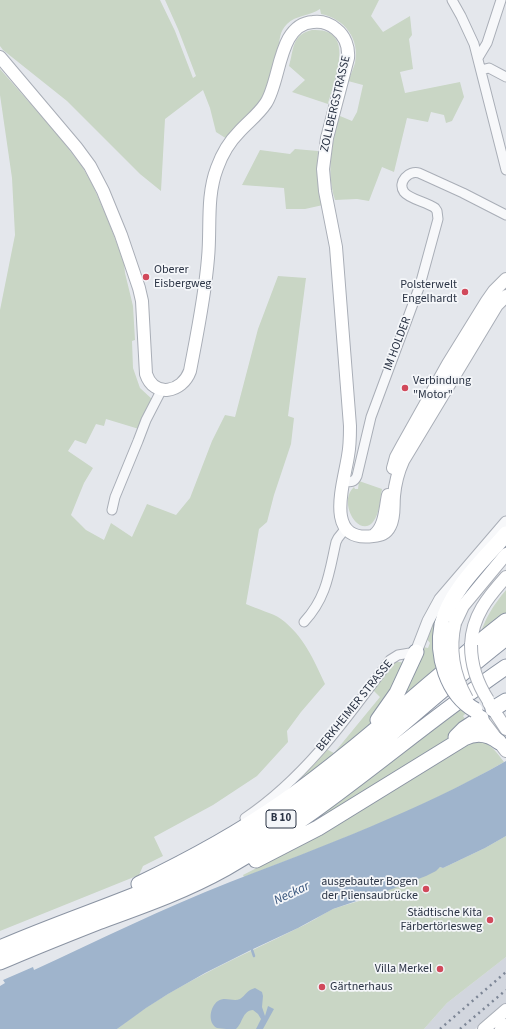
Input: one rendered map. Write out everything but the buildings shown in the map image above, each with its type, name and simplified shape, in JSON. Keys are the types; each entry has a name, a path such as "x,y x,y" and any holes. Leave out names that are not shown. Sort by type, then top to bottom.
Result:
{"highway":[{"path":"484,708 460,699 445,671 440,651 440,638 449,624 448,606 455,594 506,534"},
{"path":"20,939 63,915 138,884 189,860 216,845 282,802 360,742 506,621"},
{"name":"B 10","path":"0,948 159,886 200,868 253,838 296,809 343,772 506,638"},
{"path":"360,742 395,697 416,652"},
{"name":"B 10","path":"0,962 57,938 185,889 225,869 286,831 454,704 506,667"},
{"path":"447,747 484,708 506,701"},
{"path":"185,889 212,880 299,839 464,738 474,734 482,734 500,739"}],"main road":[{"name":"ZOLLBERGSTRASSE","path":"162,390 170,390 181,386 190,371 206,282 211,189 221,157 232,140 258,114 268,101 286,44 291,34 300,26 311,22 323,22 330,25 342,35 347,45 348,53 326,138 323,169 324,183 336,247 349,411 349,448 339,513 341,522 346,528"},
{"path":"0,57 76,147 90,166 103,191 121,235 139,288 142,309 146,374 152,383 162,390"},
{"path":"370,537 377,533 382,524 395,462 402,446 484,305 494,291 506,279"},
{"path":"346,528 356,535 370,537 383,534 390,526 393,517 396,480 403,460 497,305 506,296"},
{"path":"484,708 464,694 453,658 449,624 506,554"},
{"path":"500,739 484,708 476,678 472,658 472,633 475,620 485,602 506,576"},
{"path":"484,1029 506,1011"},
{"path":"501,1029 506,1025"}],"street":[{"path":"452,0 468,30 478,58 506,170"},
{"path":"478,58 487,43 501,0"},
{"path":"480,70 489,68 506,77"},
{"name":"IM HOLDER","path":"344,481 351,482 357,476 371,417 420,285 436,225 438,214 435,208 403,192 402,185 404,179 408,174 417,172 463,192 506,215"},
{"path":"112,510 115,497 146,420 162,390"},
{"path":"416,652 430,617 440,599 506,522"},
{"path":"304,622 319,602 329,576 338,538 346,528"},
{"name":"BERKHEIMER STRASSE","path":"169,862 226,831 261,807 288,783 321,749 390,660 398,655 416,652"}],"shaded area":[{"path":"506,957 506,1003 475,1029 424,1029 447,1003"}],"green space":[{"path":"0,0 160,0 175,31 193,78 196,76 165,0 379,0 371,16 383,32 410,16 412,35 409,39 413,69 400,72 405,93 460,82 464,97 452,121 446,123 444,115 431,112 428,122 407,118 394,172 382,167 369,201 357,199 335,200 332,189 330,168 332,148 339,116 352,121 357,112 363,85 348,81 355,63 356,54 353,38 344,25 337,20 321,14 320,9 291,21 284,27 280,36 276,60 262,100 253,112 227,139 216,132 210,108 203,90 165,119 161,191 140,174 67,101 3,50 0,46"},
{"path":"312,30 326,31 334,37 339,46 340,56 338,69 328,104 292,92 305,80 289,66 294,44 300,35"},
{"path":"0,69 58,135 83,168 93,186 108,220 124,263 133,306 135,340 132,341 133,368 140,388 153,400 139,429 106,419 104,426 96,424 86,444 75,440 68,451 93,468 84,483 71,515 86,530 104,540 111,523 132,537 147,504 176,515 190,498 212,441 225,415 235,417 258,329 278,276 306,278 288,416 294,418 291,444 274,495 267,522 259,529 246,604 278,617 289,625 307,648 325,684 287,731 288,742 257,776 213,805 154,837 163,856 143,866 139,875 0,931 0,310 15,235 12,178 0,95"},
{"path":"295,149 318,151 317,172 323,205 305,209 286,209 284,188 242,185 260,150 290,154"},
{"path":"359,481 382,489 377,514 373,522 367,526 362,526 356,522 349,509 349,494 354,487 355,489 358,489"},
{"path":"506,590 506,617 479,638 490,612"},
{"path":"438,609 440,671 393,706 423,647 428,648 430,643 425,637"},
{"path":"396,662 401,662 405,665 372,722 358,737 294,786 293,784 312,766 326,749 334,753 380,697 374,691 374,688"},
{"path":"460,705 466,713 463,716 468,723 444,743 305,829 304,826"},
{"path":"481,741 497,752 504,762 409,811 244,877 243,875 359,812 472,742"},
{"path":"506,836 506,957 447,1003 424,1029 117,1029 138,1013 182,986 307,924 333,909 390,890 440,867 443,868"}],"water":[{"name":"Neckar","path":"506,761 506,836 485,848 443,868 440,867 436,871 426,876 333,909 298,928 205,973 146,1008 117,1029 0,1029 0,986 5,983 3,980 33,967 34,970 181,902 405,812"},
{"path":"255,988 262,992 262,1007 265,1016 268,1006 274,1009 263,1029 256,1029 261,1019 253,1010 249,1011 245,1015 236,1029 217,1028 214,1026 211,1019 211,1014 215,1003 223,999 240,999 248,991"}],"waterway":[{"path":"251,947 254,956"}],"railway":[{"path":"440,1029 506,972"},
{"path":"460,1029 506,990"}],"place":[{"name":"Oberer Eisbergweg","path":"146,277"},
{"name":"Polsterwelt Engelhardt","path":"465,292"},
{"name":"Verbindung \"Motor\"","path":"405,388"},
{"name":"ausgebauter Bogen der Pliensaubrücke","path":"426,889"},
{"name":"Städtische Kita Färbertörlesweg","path":"490,920"},
{"name":"Villa Merkel","path":"440,969"},
{"name":"Gärtnerhaus","path":"322,987"}]}
